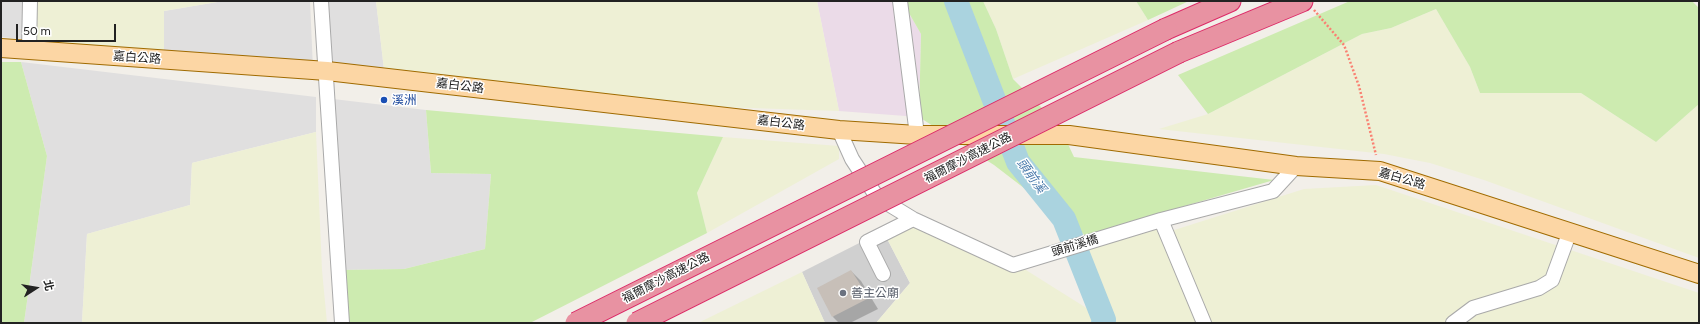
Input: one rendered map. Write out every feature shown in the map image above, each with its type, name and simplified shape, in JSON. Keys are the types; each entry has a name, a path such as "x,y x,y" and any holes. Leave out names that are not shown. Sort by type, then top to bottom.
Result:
{"highway":[{"name":"福爾摩沙高速公路","path":"576,323 1166,29 1230,1"},
{"name":"福爾摩沙高速公路","path":"637,323 1179,52 1308,6"}],"main road":[{"name":"嘉白公路","path":"1,48 327,71 839,130 917,135 1069,135 1296,166 1380,171 1699,274"}],"street":[{"path":"29,50 30,1"},
{"path":"321,1 327,71 342,323"},
{"path":"900,1 917,135"},
{"name":"頭前溪橋","path":"839,130 852,159 877,197 913,219 1013,265 1162,220 1273,191 1296,166"},
{"path":"883,274 867,242 913,219"},
{"path":"1162,220 1204,323"},
{"path":"1453,323 1474,308 1539,288 1552,280 1570,232"}],"path":[{"path":"1308,6 1344,45 1359,86 1380,171"}],"shaded area":[{"path":"1,1 32,1 32,40 1,37"},
{"path":"223,1 310,1 313,69 164,52 164,11"},
{"path":"328,1 376,1 385,78 332,71"},
{"path":"817,1 902,1 921,34 919,117 839,111"},
{"path":"21,62 316,97 316,132 192,163 190,205 87,234 82,323 24,323 47,156"},
{"path":"333,99 426,110 431,173 491,174 485,249 404,269 341,270"},
{"path":"883,231 910,283 876,323 825,323 802,272"}],"green space":[{"path":"32,1 223,1 164,11 164,52 32,40"},
{"path":"376,1 817,1 839,111 631,104 385,78"},
{"path":"902,1 983,1 996,29 1013,79 1059,125 1074,157 1274,180 1085,235 994,165 919,117 921,34"},
{"path":"983,1 1136,1 1148,20 1013,79 996,29"},
{"path":"1136,1 1189,1 1148,20"},
{"path":"1350,1 1692,1 1699,8 1699,104 1656,142 1581,93 1480,93 1470,67 1436,9 1391,28 1362,34 1208,114 1178,75"},
{"path":"1436,9 1470,67 1480,93 1581,93 1656,142 1699,104 1699,258 1484,180 1430,163 1384,154 1159,129 1208,114 1362,34 1391,28"},
{"path":"1,62 21,62 47,156 24,323 1,323"},
{"path":"426,110 723,137 697,193 707,233 530,323 344,323 341,270 404,269 485,249 491,174 431,173"},
{"path":"316,132 322,270 327,323 82,323 87,234 190,205 192,163"},
{"path":"723,137 839,146 839,159 707,233 697,193"},
{"path":"1376,185 1699,293 1699,323 876,323 910,283 883,231 913,219 1002,255 1104,319 1064,219 1085,235 1159,213 1168,232 1304,189"},
{"path":"802,272 825,323 698,323"}],"building":[{"name":"善主公廟","path":"851,270 869,298 832,317 817,288"}],"waterway":[{"name":"頭前溪","path":"956,1 1018,162 1064,219 1104,320 1103,323"}],"place":[{"name":"溪洲","path":"384,100"},
{"name":"善主公廟","path":"843,293"}]}
